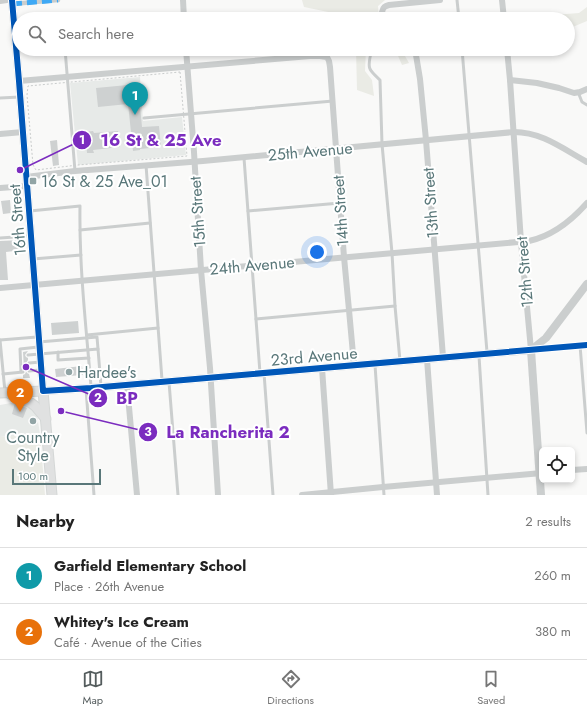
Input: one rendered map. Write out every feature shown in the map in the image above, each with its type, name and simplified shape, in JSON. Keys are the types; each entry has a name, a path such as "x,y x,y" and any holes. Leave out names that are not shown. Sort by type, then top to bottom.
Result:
{"main road":[{"path":"2,392 44,391"},
{"name":"16th Street","path":"44,391 52,495"},
{"path":"2,392 28,401 35,406 46,419"}],"street":[{"path":"0,1 58,0"},
{"path":"183,0 184,12"},
{"path":"382,12 382,9 389,4 440,0"},
{"path":"502,0 503,12"},
{"name":"16th Street","path":"11,1 13,12"},
{"name":"16th Street","path":"18,56 26,177 44,391"},
{"name":"15th Street","path":"186,56 218,495"},
{"name":"14th Street","path":"187,66 310,56 326,57 329,61 354,365"},
{"name":"13th Street","path":"416,56 426,140 444,358"},
{"name":"12th Street","path":"508,56 521,242 539,448"},
{"path":"19,81 68,79 187,66"},
{"path":"510,80 537,83 574,93 587,89"},
{"path":"0,134 23,132"},
{"name":"25th Avenue","path":"26,177 75,169 243,157 514,132 529,133 544,138 587,162"},
{"path":"0,188 27,186"},
{"name":"24th Avenue","path":"0,288 521,242 538,239 556,230 578,213 587,203"},
{"path":"531,350 546,338 587,284"},
{"name":"23rd Avenue","path":"44,391 88,389 587,345"},
{"path":"427,359 436,495"},
{"path":"322,368 331,494"},
{"path":"127,385 137,495"},
{"path":"575,470 587,469"},
{"path":"302,495 331,494 383,487 539,473"},
{"name":"12th Street","path":"541,483 541,495"}],"lane":[{"path":"457,0 458,12"},
{"path":"66,56 75,169"},
{"path":"370,56 368,62 370,71 380,80 382,144 400,361"},
{"path":"463,56 488,353"},
{"path":"578,92 582,102 587,105"},
{"path":"0,98 20,97"},
{"path":"144,118 333,101"},
{"path":"243,157 256,319 273,495"},
{"path":"146,165 158,328 178,495"},
{"path":"248,211 340,203"},
{"path":"30,211 80,206 82,281 89,358 88,389 94,495"},
{"path":"80,230 150,223"},
{"path":"0,238 31,236"},
{"path":"33,259 81,255"},
{"path":"256,319 395,306"},
{"path":"28,355 87,337 158,328"},
{"path":"87,337 97,337 101,387"},
{"path":"2,392 3,374 0,340 40,352"},
{"path":"580,345 587,433"},
{"path":"3,374 22,372 20,349 40,352 58,352 98,349"},
{"path":"29,363 40,352"},
{"path":"29,371 40,352"},
{"path":"58,352 58,360 89,358"},
{"path":"479,354 488,495"},
{"path":"374,364 384,495"}],"path":[{"path":"180,72 68,79 28,86 33,166 36,170 75,169 187,156"}],"shaded area":[{"path":"302,0 385,0 378,6 378,12 328,12 304,7"},
{"path":"587,7 587,21 575,26 575,13 579,13"},
{"path":"356,56 366,56 365,71 372,80 374,96 357,90"},
{"path":"398,56 405,56 409,63 402,65"},
{"path":"140,77 143,121 182,117 186,155 78,165 70,83"},
{"path":"19,403 32,409 37,415 40,434 0,437 0,405"},
{"path":"40,434 45,495 0,495 0,437"}],"building":[{"path":"138,84 142,127 159,126 161,147 133,151 128,104 98,107 96,88"},
{"path":"93,131 94,133 118,131 120,147 93,150 94,153 87,153 85,132"},
{"path":"57,140 59,165 53,166 50,141"},
{"path":"10,200 11,213 3,214 1,201"},
{"path":"21,240 22,250 6,252 8,280 0,280 0,241"},
{"path":"78,321 79,333 52,335 51,323"},
{"path":"28,351 25,355 28,358 26,363 29,368 26,371 30,378 23,378 23,375 26,372 24,369 23,352"},
{"name":"Hardee's","path":"82,366 83,375 56,377 55,369"},
{"path":"15,403 27,408 23,418 12,414"}],"marked path":[{"path":"12,4 58,0"}],"cycle path":[{"path":"12,0 13,12"},
{"path":"17,56 43,391 587,345"}],"place":[{"name":"Garfield Elementary School","path":"135,115"},
{"name":"16 St & 25 Ave","path":"20,170"},
{"name":"16 St & 25 Ave_01","path":"33,181"},
{"name":"BP","path":"26,367"},
{"name":"Hardee's","path":"69,372"},
{"name":"La Rancherita 2","path":"61,411"},
{"name":"Whitey's Ice Cream","path":"20,412"},
{"name":"Country Style","path":"33,421"}]}
